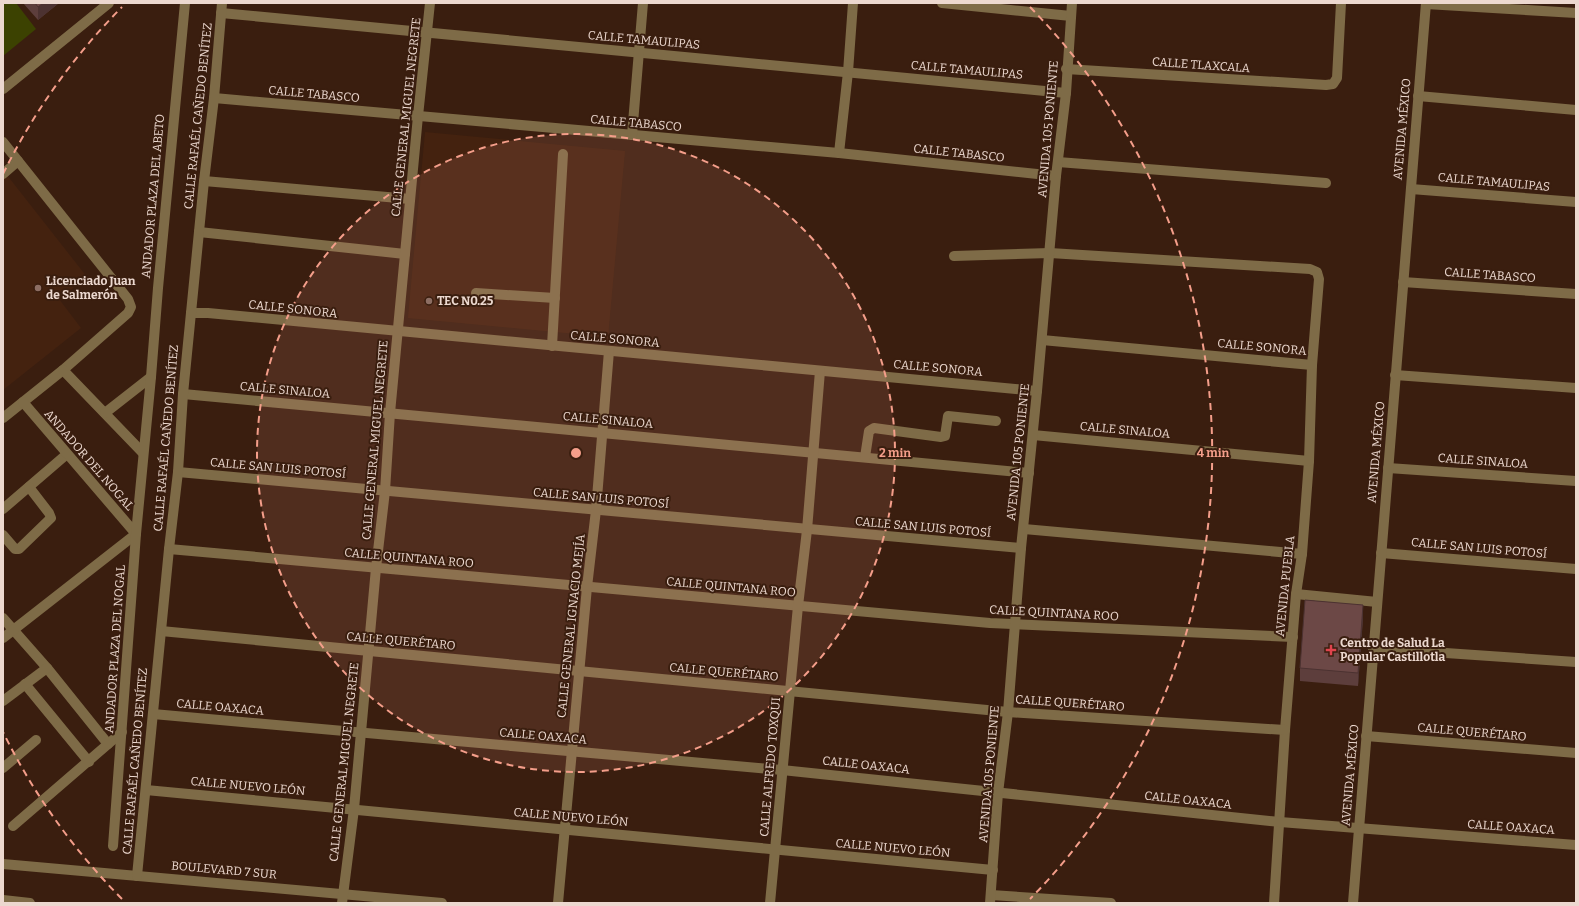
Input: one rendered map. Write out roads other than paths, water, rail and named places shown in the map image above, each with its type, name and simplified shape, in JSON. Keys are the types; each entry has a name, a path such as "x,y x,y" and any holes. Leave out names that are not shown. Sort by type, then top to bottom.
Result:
{"street":[{"path":"3,89 109,3"},
{"name":"ANDADOR PLAZA DEL ABETO","path":"151,377 174,106 185,3"},
{"name":"CALLE GENERAL MIGUEL NEGRETE","path":"342,898 354,809 376,568 385,491 390,413 410,199 430,3"},
{"path":"632,135 643,3"},
{"path":"839,153 848,72 853,3"},
{"path":"942,3 1071,16"},
{"name":"AVENIDA 105 PONIENTE","path":"991,899 998,793 1008,712 1021,548 1042,340 1056,176 1066,93 1066,69 1072,3"},
{"name":"CALLE TLAXCALA","path":"1066,69 1318,85 1333,84 1337,78 1342,3"},
{"path":"1426,4 1576,13"},
{"name":"AVENIDA MÉXICO","path":"1352,903 1426,4"},
{"name":"CALLE TAMAULIPAS","path":"221,8 427,33 1066,93"},
{"name":"CALLE RAFAÉL CAÑEDO BENÍTEZ","path":"137,876 178,472 183,394 204,181 214,98 221,8"},
{"path":"1418,96 1576,110"},
{"name":"CALLE TABASCO","path":"214,98 839,153 1056,176"},
{"path":"3,142 128,299 130,306 128,313 63,370 3,418"},
{"path":"552,346 563,154"},
{"path":"3,174 18,161"},
{"path":"1058,162 1326,183"},
{"path":"204,181 410,199"},
{"name":"CALLE TAMAULIPAS","path":"1411,189 1576,202"},
{"path":"199,232 405,254"},
{"path":"954,256 1050,253"},
{"name":"AVENIDA PUEBLA","path":"1050,253 1310,269 1317,272 1319,279 1312,365 1310,461 1302,554 1296,594 1285,730 1274,903"},
{"name":"CALLE TABASCO","path":"1403,282 1576,294"},
{"path":"476,293 555,298"},
{"name":"CALLE SONORA","path":"191,313 208,313 398,332 1037,390"},
{"name":"CALLE SONORA","path":"1042,340 1312,365"},
{"name":"CALLE GENERAL IGNACIO MEJÍA","path":"558,903 587,587 596,510 608,351"},
{"path":"63,370 143,454"},
{"name":"CALLE ALFREDO TOXQUI","path":"770,903 798,606 807,530 812,452 820,371"},
{"path":"1395,375 1576,388"},
{"path":"105,413 151,377"},
{"name":"ANDADOR PLAZA DEL NOGAL","path":"113,846 136,534 151,377"},
{"name":"CALLE SINALOA","path":"183,394 1029,473"},
{"name":"ANDADOR DEL NOGAL","path":"23,402 136,534"},
{"path":"866,457 870,431 874,428 944,437 948,416 996,421"},
{"name":"CALLE SINALOA","path":"1033,435 1310,461"},
{"path":"3,509 67,454"},
{"name":"CALLE SINALOA","path":"1388,468 1576,481"},
{"name":"CALLE SAN LUIS POTOSÍ","path":"178,472 807,530 1021,548"},
{"path":"3,534 15,550 19,549 51,518 49,513 28,487"},
{"path":"1024,529 1302,554"},
{"path":"3,638 136,534"},
{"name":"CALLE QUINTANA ROO","path":"169,549 798,606 1015,624 1293,637"},
{"name":"CALLE SAN LUIS POTOSÍ","path":"1381,553 1576,569"},
{"path":"1296,594 1377,602"},
{"path":"3,618 47,668 108,744"},
{"name":"CALLE QUERÉTARO","path":"161,631 1008,712 1285,730"},
{"path":"1373,648 1576,662"},
{"path":"3,701 47,668"},
{"path":"25,684 89,762"},
{"name":"CALLE OAXACA","path":"153,714 782,770 1280,822 1576,845"},
{"path":"13,826 122,732"},
{"name":"CALLE QUERÉTARO","path":"1366,736 1576,753"},
{"path":"3,768 36,740"},
{"name":"CALLE NUEVO LEÓN","path":"146,790 993,870"},
{"name":"BOULEVARD 7 SUR","path":"3,864 137,876 342,898 442,903"},
{"path":"991,899 1111,903"},
{"path":"3,900 30,903"}],"place":[{"name":"Licenciado Juan de Salmerón","path":"38,288"},
{"name":"TEC N0.25","path":"429,301"},
{"name":"Centro de Salud La Popular Castillotla","path":"1331,650"}]}
